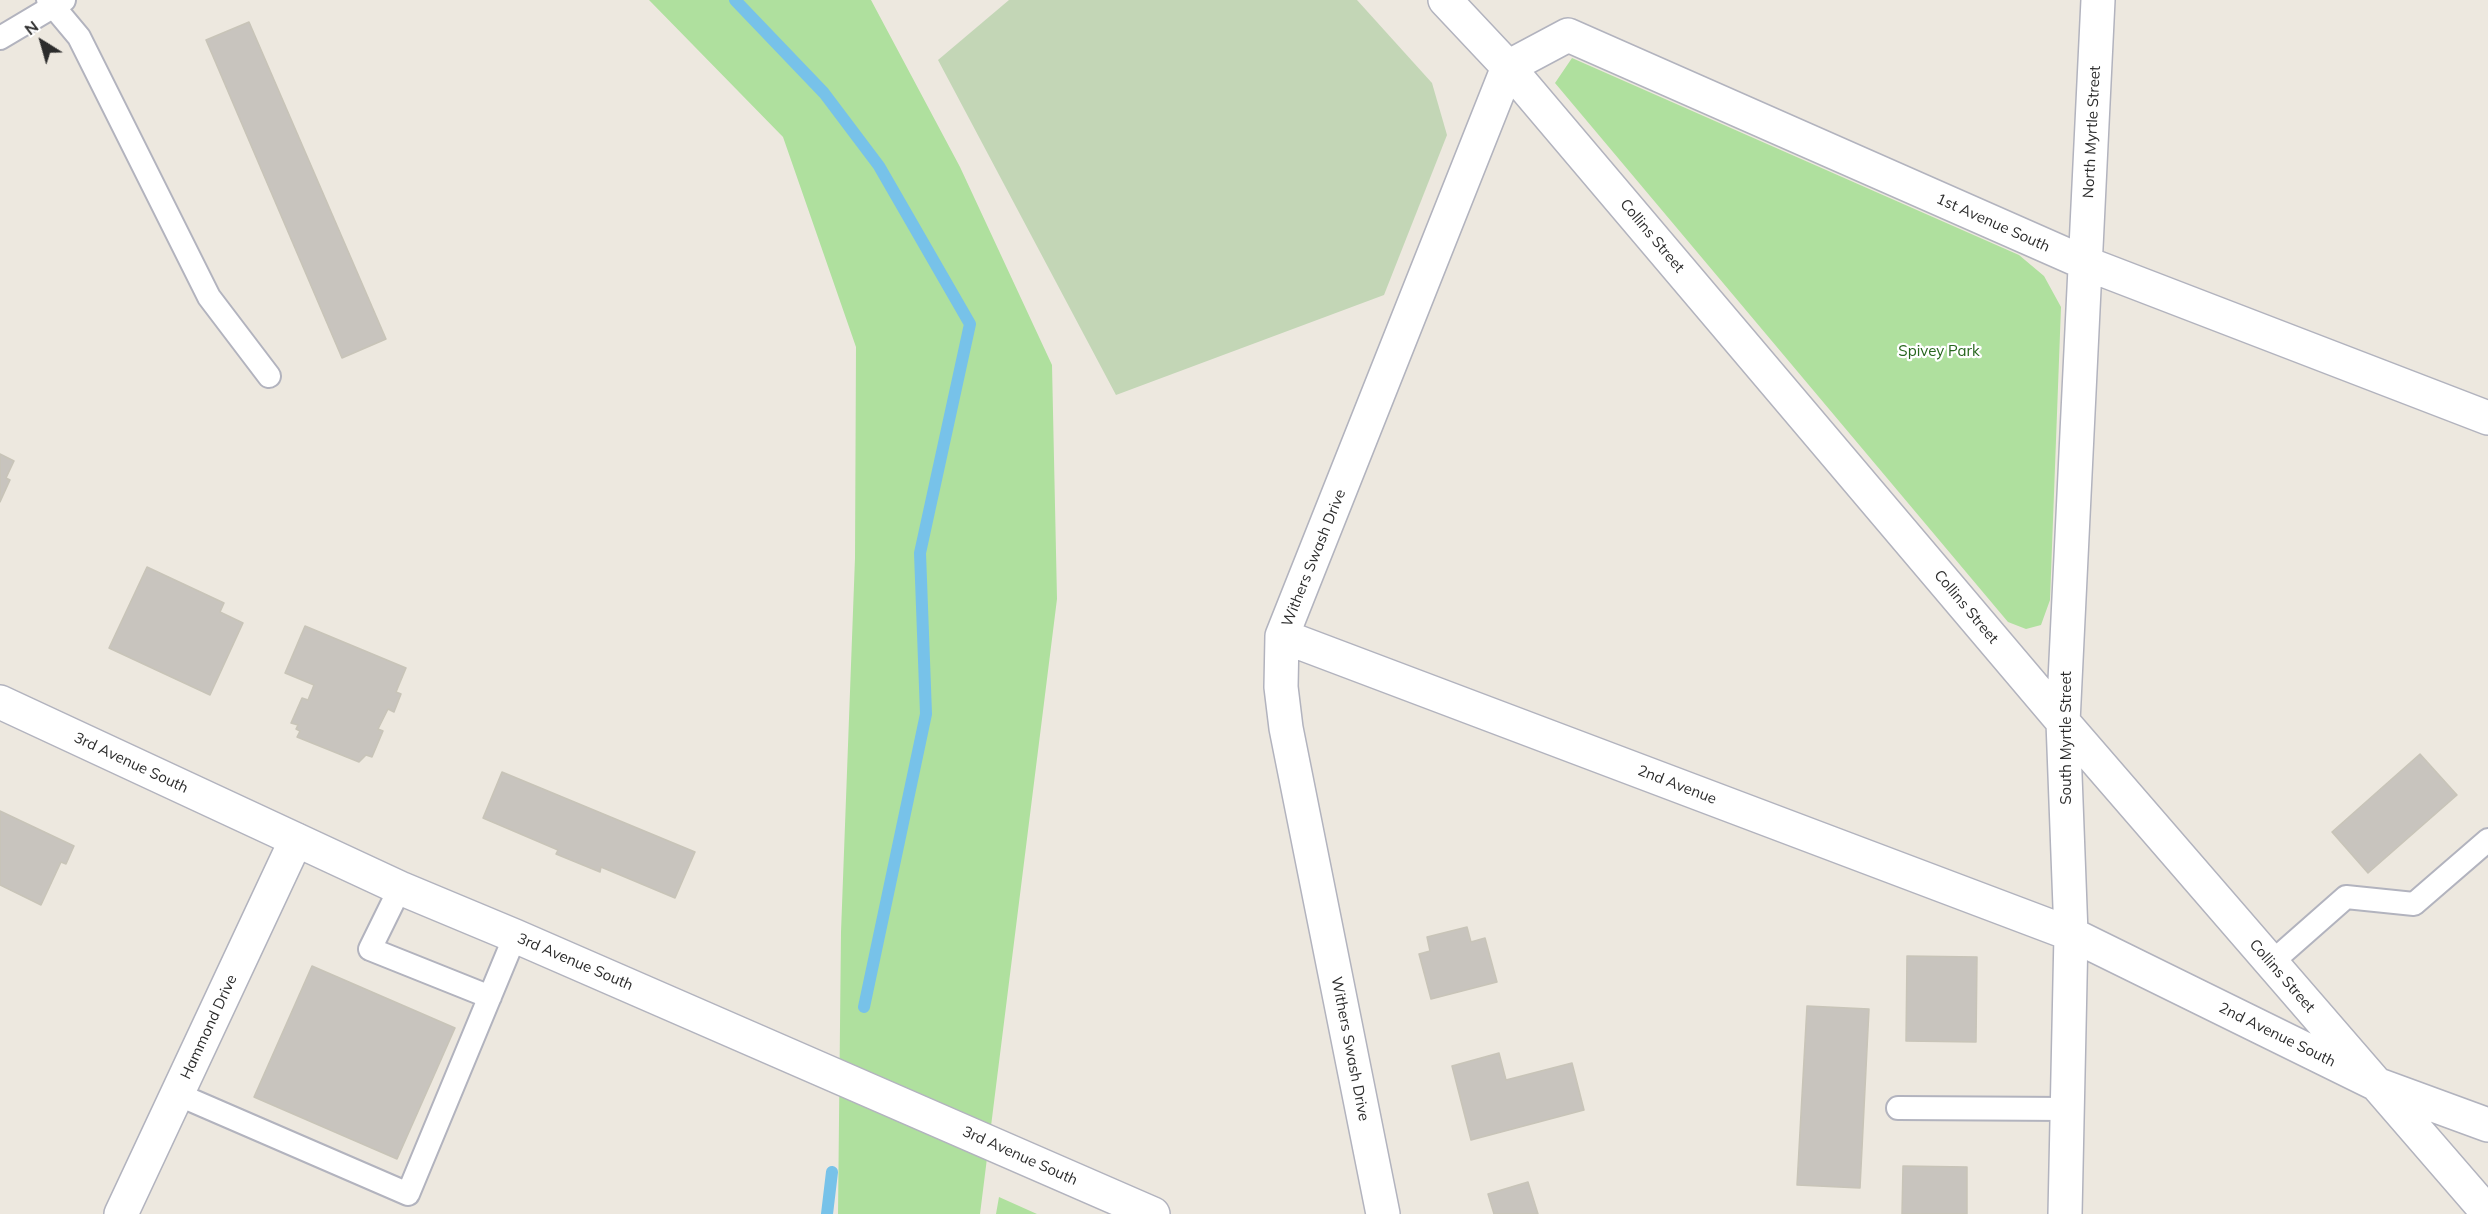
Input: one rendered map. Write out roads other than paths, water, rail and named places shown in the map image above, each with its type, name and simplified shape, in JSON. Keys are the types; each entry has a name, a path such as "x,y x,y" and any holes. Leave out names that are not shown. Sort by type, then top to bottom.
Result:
{"street":[{"name":"Collins Street","path":"1445,0 1508,67 2063,722 2488,1213"},
{"name":"North Myrtle Street","path":"2085,263 2098,0"},
{"name":"1st Avenue South","path":"1508,67 1568,35 2085,263 2488,418"},
{"name":"Withers Swash Drive","path":"1383,1214 1286,728 1281,687 1282,636 1508,67"},
{"name":"South Myrtle Street","path":"2065,1214 2071,934 2063,722 2085,263"},
{"name":"2nd Avenue","path":"1282,636 2071,934"},
{"name":"3rd Avenue South","path":"0,702 400,888 1153,1214"},
{"name":"Hammond Drive","path":"121,1214 297,840"},
{"name":"2nd Avenue South","path":"2071,934 2376,1084 2488,1125"}],"lane":[{"path":"0,38 55,2 79,37 209,297 269,376"},
{"path":"2271,963 2346,897 2414,904 2488,840"},
{"path":"400,888 370,949 490,998"},
{"path":"177,1094 408,1194 515,936"},
{"path":"1898,1108 2068,1109"}],"waterway":[{"path":"735,0 824,93 879,166 970,324 920,553 926,714 864,1007"},
{"path":"827,1214 832,1172"}],"park label":[{"name":"Spivey Park","path":"1939,351"}]}
